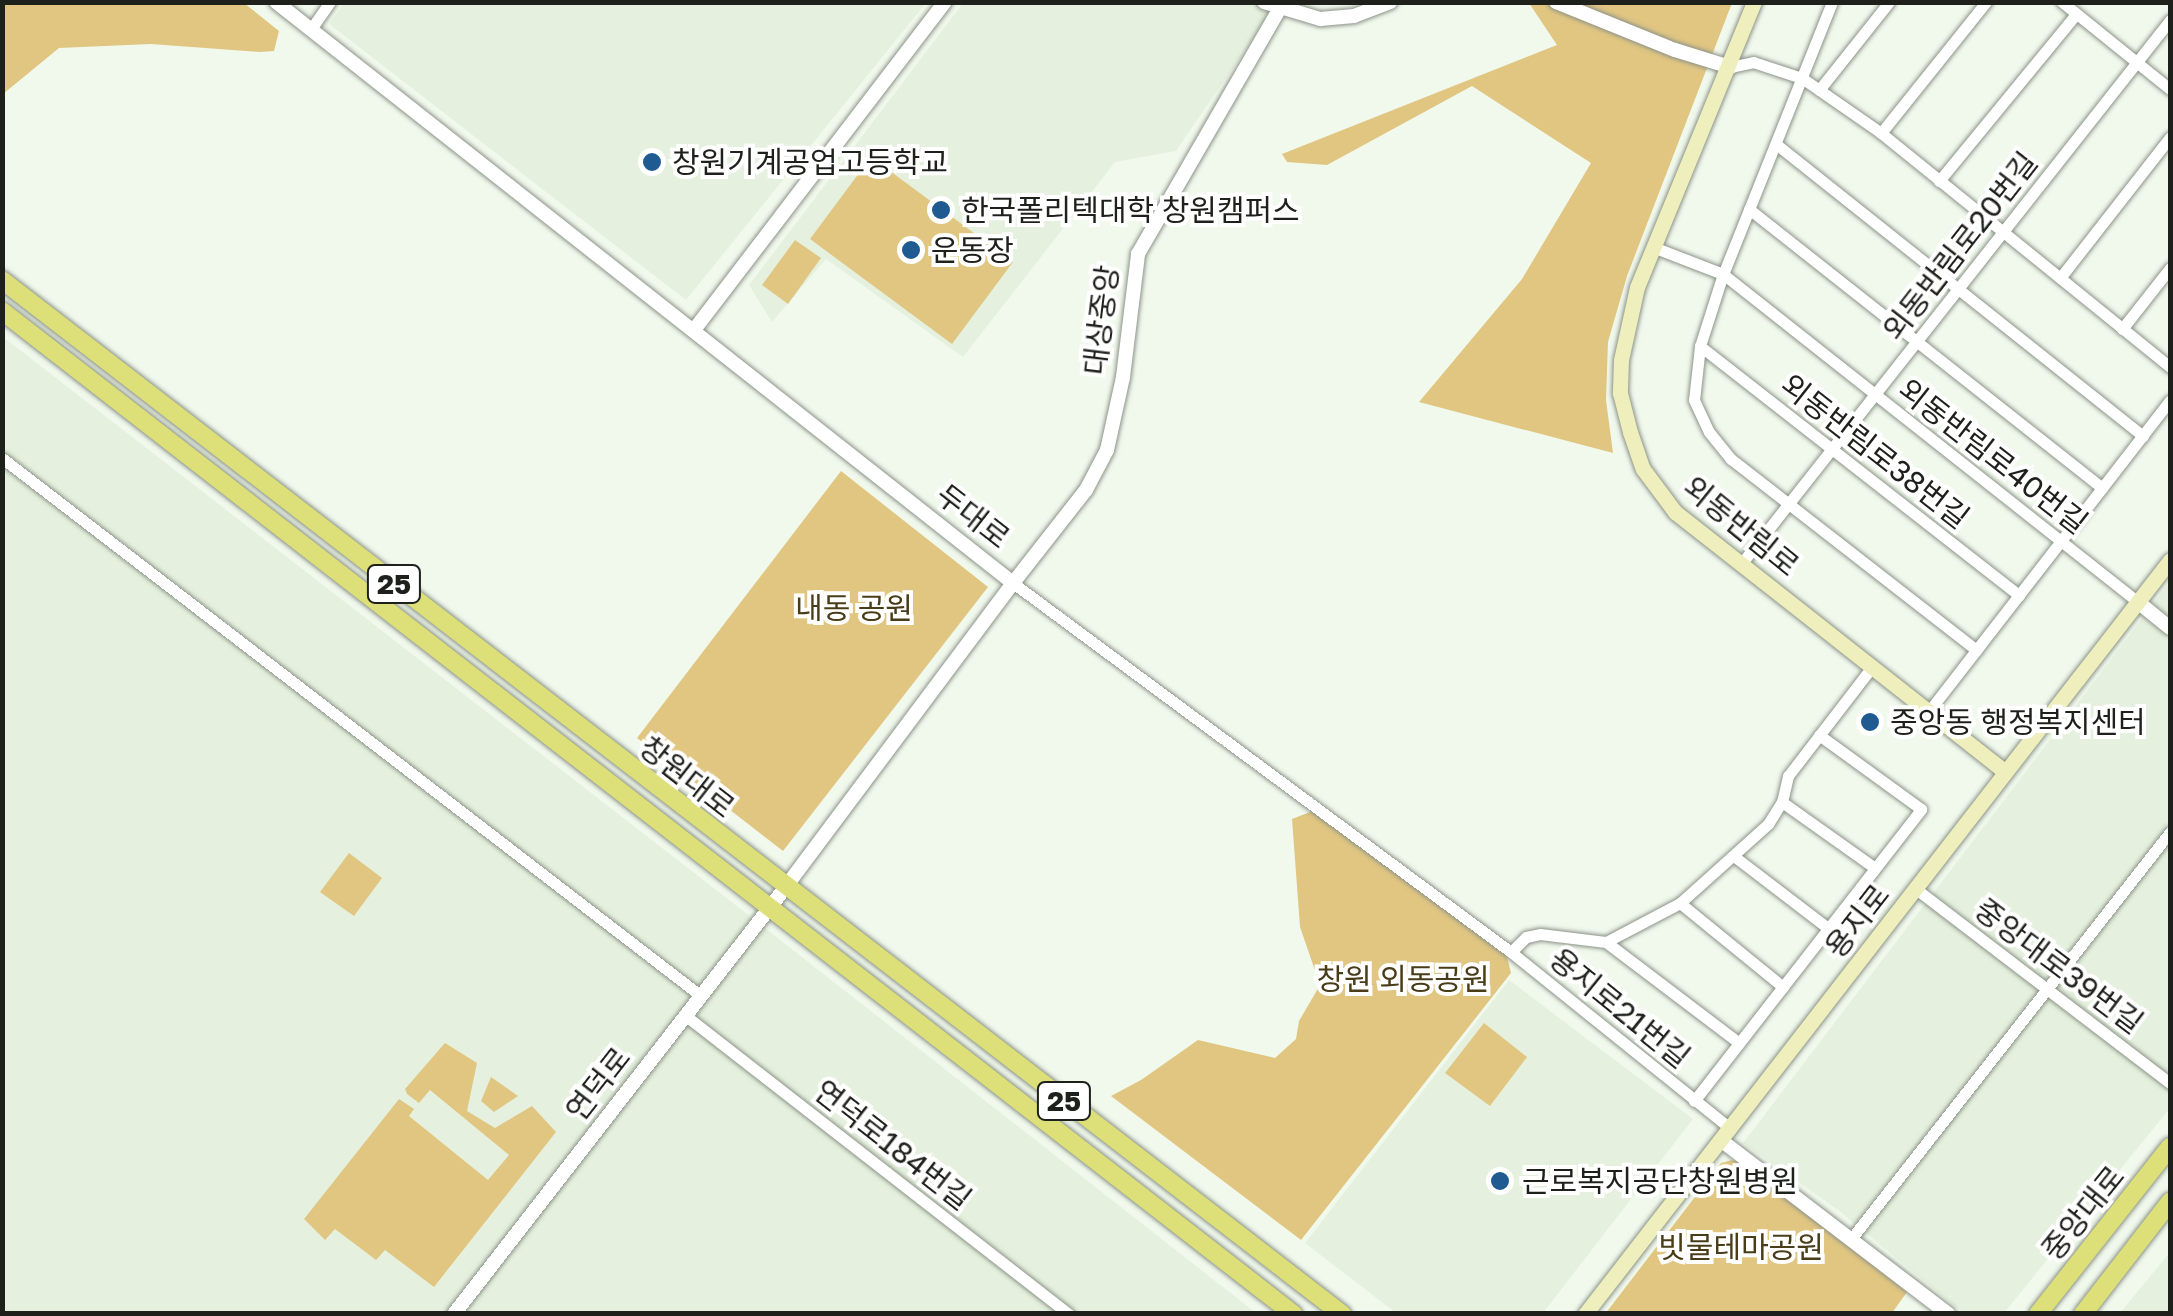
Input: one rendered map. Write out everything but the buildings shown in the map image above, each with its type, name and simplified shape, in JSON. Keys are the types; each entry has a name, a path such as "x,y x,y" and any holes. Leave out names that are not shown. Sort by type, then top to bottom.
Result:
{"main road":[{"name":"외동반림로","path":"1754,2 1637,287 1621,360 1620,392 1630,432 1643,469 1659,495 2006,772"},
{"name":"창원대로","path":"2,280 785,888 1342,1314"},
{"name":"창원대로","path":"2,311 1293,1314"},
{"name":"용지로","path":"1584,1314 1727,1135 2170,560"},
{"name":"중앙대로","path":"2038,1314 2170,1147"},
{"name":"중앙대로","path":"2083,1314 2170,1202"}],"street":[{"name":"두대로","path":"276,2 1013,583 785,888"},
{"path":"310,28 330,2"},
{"path":"694,330 945,2"},
{"path":"1264,2 1279,10 1320,19 1354,16 1390,2"},
{"path":"1556,2 1675,50 1730,66 1753,62 1802,78 1880,133 2170,368"},
{"path":"1832,2 1723,274 1700,346 1694,400 1709,432 1731,459 1976,650"},
{"path":"1819,90 1889,2"},
{"path":"1880,133 1986,2"},
{"path":"2062,2 2170,88"},
{"name":"대상중앙","path":"1013,583 1086,490 1107,450 1123,377 1138,254 1279,10"},
{"path":"1939,180 2076,14"},
{"name":"외동반림로20번길","path":"1741,564 2170,20"},
{"path":"2060,278 2170,137"},
{"path":"1776,144 2143,436"},
{"path":"1750,208 2102,488"},
{"name":"외동반림로40번길","path":"1653,248 1723,274 2138,602"},
{"path":"2122,328 2170,268"},
{"name":"외동반림로38번길","path":"1700,346 2019,595"},
{"path":"1929,711 2170,400"},
{"path":"2,458 701,996"},
{"path":"1013,583 1511,952"},
{"path":"2138,602 2170,628"},
{"name":"용지로21번길","path":"1606,942 1680,903 1768,824 1782,802 1788,776 1872,666"},
{"path":"1694,1100 1921,809 1819,735"},
{"path":"1782,802 1874,868"},
{"path":"1851,1239 2170,832"},
{"path":"1734,858 1828,928"},
{"name":"연덕로","path":"454,1314 785,888"},
{"name":"중앙대로39번길","path":"1916,889 2170,1084"},
{"path":"1680,903 1783,986"},
{"name":"용지로21번길","path":"1727,1135 1694,1100 1511,952 1526,938 1540,934 1606,942 1739,1043"},
{"name":"연덕로184번길","path":"686,1016 1069,1314"},
{"path":"1727,1135 1948,1314"}],"shaded area":[{"name":"창원기계공업고등학교","path":"345,2 926,3 686,300 329,24"},
{"name":"한국폴리텍대학 창원캠퍼스","path":"1255,2 1270,14 1176,151 1115,162 963,357 826,259 772,322 749,285 963,3"},
{"path":"2,336 742,910 1256,1313 3,1313"},
{"path":"2170,582 2170,1108 2004,1313 1963,1313 1838,1210 1743,1143"},
{"name":"근로복지공단창원병원","path":"1509,980 1693,1119 1543,1313 1396,1313 1305,1243"},
{"path":"2170,1252 2170,1313 2120,1313"}],"green space":[{"path":"2,3 244,3 279,31 274,51 151,44 59,48 3,94"},
{"path":"1529,3 1732,3 1627,276 1608,342 1606,400 1613,453 1419,402 1522,279 1591,163 1472,86 1327,165 1287,162 1282,154 1557,45"},
{"name":"운동장","path":"871,157 1013,262 952,344 810,239"},
{"path":"795,240 821,258 788,304 762,285"},
{"name":"내동 공원","path":"841,471 988,587 783,851 637,738"},
{"name":"창원 외동공원","path":"1315,810 1506,953 1511,973 1301,1240 1111,1096 1198,1040 1275,1058 1296,1039 1299,1021 1320,985 1300,927 1292,819"},
{"path":"349,853 382,878 354,916 320,892"},
{"path":"1484,1023 1527,1057 1490,1106 1445,1073"},
{"path":"445,1043 477,1063 467,1111 495,1128 532,1106 556,1132 434,1287 385,1250 376,1260 335,1229 325,1240 304,1219 399,1099 414,1109 409,1116 488,1180 509,1155 430,1090 419,1103 407,1094 405,1089"},
{"path":"491,1077 518,1096 494,1112 481,1101"},
{"name":"빗물테마공원","path":"1732,1160 1743,1164 1907,1292 1892,1313 1605,1314 1721,1163"}],"place":[{"name":"창원기계공업고등학교","path":"652,162"},
{"name":"한국폴리텍대학 창원캠퍼스","path":"941,210"},
{"name":"운동장","path":"911,250"},
{"name":"중앙동 행정복지센터","path":"1870,722"},
{"name":"근로복지공단창원병원","path":"1500,1181"}]}
